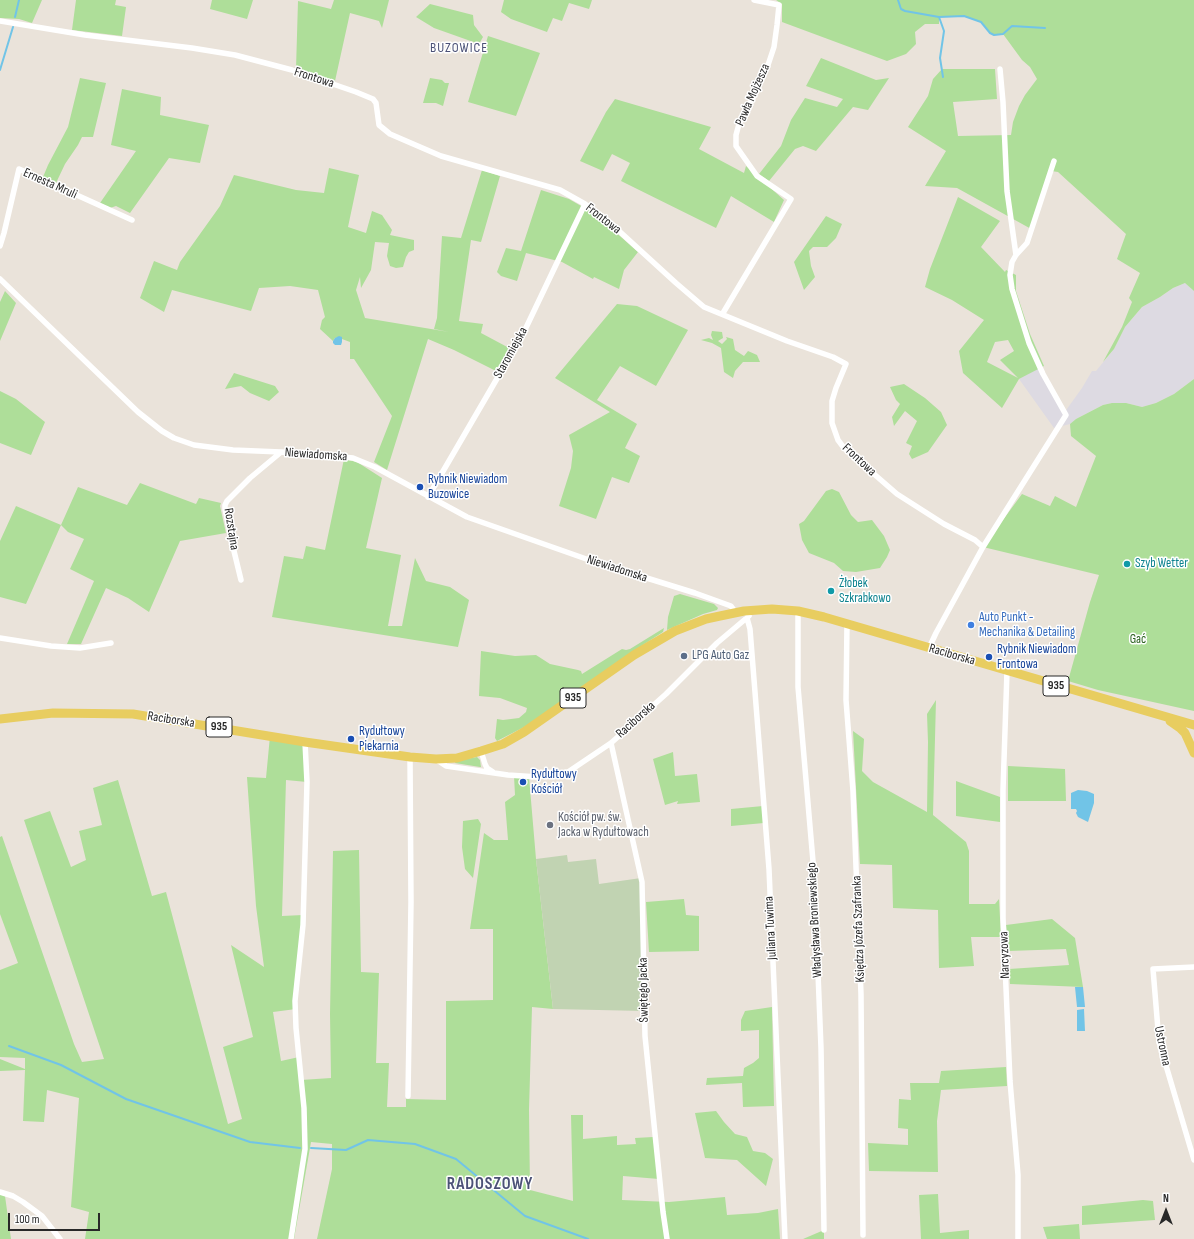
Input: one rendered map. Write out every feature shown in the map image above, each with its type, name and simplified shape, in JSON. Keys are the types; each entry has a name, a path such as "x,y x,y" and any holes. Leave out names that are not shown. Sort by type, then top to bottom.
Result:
{"main road":[{"name":"Raciborska","path":"0,719 53,713 133,714 305,742 410,757 436,759 458,758 503,744 524,732 634,655 676,631 701,621 736,612 772,609 798,611 930,645 1007,671 1194,725"},
{"name":"935","path":"1166,718 1192,739 1194,753"}],"street":[{"name":"Pawła Mojżesza","path":"723,314 791,199 758,176 736,146 736,135 739,124 761,80 774,47 777,25 779,5 754,0"},
{"name":"Frontowa","path":"0,21 85,35 192,48 235,55 292,70 373,99 376,103 379,125 390,134 441,156 560,190 585,204 607,220 704,307 787,341 833,357 846,364 832,402 832,423 838,440 844,448 897,494 944,524 975,540 983,548"},
{"path":"1000,69 1007,191 1016,255"},
{"path":"930,645 983,548 1066,415 1043,374 1022,324 1010,275 1012,262 1026,244 1054,161"},
{"name":"Ernesta Mruli","path":"0,246 19,169 132,220"},
{"name":"Staromiejska","path":"428,497 523,334 585,204"},
{"name":"Niewiadomska","path":"0,279 138,412 162,431 174,438 194,445 233,450 305,453 353,458 375,467 467,517 592,561 719,602 733,607 736,612"},
{"name":"Rozstajna","path":"241,580 225,504 227,500 250,478 280,453"},
{"name":"Raciborska","path":"436,759 446,766 508,775 538,777 568,772 611,743 666,694 717,643 747,618 754,610"},
{"name":"Władysława Broniewskiego","path":"798,611 798,687 814,873 821,1048 824,1230"},
{"name":"Juliana Tuwima","path":"747,618 750,629 768,869 785,1239"},
{"name":"Księdza Józefa Szafranka","path":"847,624 846,700 853,799 860,979 863,1235"},
{"path":"0,638 51,646 80,648 111,643"},
{"name":"Narcyzowa","path":"1007,671 1003,918 1010,1081 1018,1175 1018,1239"},
{"path":"291,1239 305,1149 304,1108 296,1028 295,1001 303,926 307,782 305,742"},
{"name":"Świętego Jacka","path":"611,743 642,882 645,1036 667,1239"},
{"path":"481,751 487,768 494,773"},
{"path":"408,1096 411,902 410,757"},
{"name":"Ustronna","path":"1194,967 1153,969 1158,1042 1194,1160"},
{"path":"0,1192 13,1196 42,1216 60,1239"}],"shaded area":[{"path":"1185,283 1194,291 1194,379 1174,394 1156,403 1142,407 1126,403 1112,403 1103,405 1076,419 1070,424 1054,428 1019,379 1038,368 1064,413 1092,371 1096,371 1114,349 1125,327 1142,307 1173,288"}],"green space":[{"path":"0,0 42,0 32,23 19,19 0,18"},
{"path":"76,0 116,0 115,5 126,7 122,36 72,30"},
{"path":"212,0 253,0 247,19 210,9"},
{"path":"334,0 389,0 382,28 379,21 350,13 335,81 296,69 298,1 331,9"},
{"path":"504,0 592,0 589,9 569,3 562,21 553,18 547,32 511,19 501,12"},
{"path":"776,0 1194,0 1194,291 1185,283 1173,288 1142,307 1125,327 1114,349 1103,362 1122,327 1132,302 1129,298 1140,273 1117,259 1126,234 1058,172 1051,171 1033,230 957,188 925,186 946,151 908,127 928,96 933,79 942,69 995,69 997,99 953,102 958,136 1011,135 1013,122 1019,106 1037,79 1030,67 1022,60 1003,34 994,35 990,33 981,22 964,16 939,17 939,24 925,24 915,32 916,44 906,54 887,61 782,22 782,4"},
{"path":"430,4 473,15 474,25 483,37 479,44 434,28 416,17"},
{"path":"488,36 540,53 516,116 468,102"},
{"path":"821,58 876,80 889,78 868,110 853,107 816,151 803,146 795,149 769,181 759,174 781,146 791,120 805,98 837,107 843,99 806,86"},
{"path":"80,78 106,83 93,137 82,137 65,164 56,183 43,177 68,127"},
{"path":"430,78 449,83 443,106 436,103 423,103"},
{"path":"122,89 161,97 160,115 209,125 200,163 169,158 130,213 116,206 110,208 100,203 136,151 111,145"},
{"path":"615,99 711,127 699,149 744,173 746,166 784,200 774,222 731,196 716,228 621,181 630,163 612,154 603,171 580,161 606,112"},
{"path":"329,168 359,175 348,227 366,233 372,211 382,215 392,230 390,235 414,240 414,250 409,252 403,267 396,268 390,266 387,256 389,243 375,242 371,270 361,288 360,277 356,290 365,318 449,332 434,329 437,318 442,236 461,238 482,170 500,176 481,242 471,240 459,321 483,324 481,333 511,349 496,371 428,339 387,470 374,462 392,416 354,359 350,359 350,342 342,339 342,337 335,338 333,341 320,329 322,320 325,317 318,290 290,286 259,288 251,311 172,290 164,312 140,298 154,261 177,270 180,262 220,206 234,175 296,190 324,193"},
{"path":"541,190 569,199 595,214 638,252 624,270 619,289 594,277 593,279 562,262 526,253 517,281 501,276 497,272 506,248 521,251"},
{"path":"958,197 1000,221 981,247 1005,272 1006,270 1016,275 1016,291 1030,334 1044,366 1019,379 1002,408 963,373 959,351 984,320 952,300 925,287 930,269","holes":["1008,340 1014,351 1000,360 1018,378 987,362 995,342"]},
{"path":"826,216 842,224 836,238 827,247 813,247 809,251 811,266 815,277 804,290 794,262"},
{"path":"5,291 16,303 0,341 0,302"},
{"path":"617,304 637,306 688,330 656,386 620,366 597,400 637,424 625,448 640,456 629,483 612,477 596,519 559,506 571,468 573,451 569,435 610,412 555,378"},
{"path":"712,331 722,332 723,338 718,341 722,344 727,339 726,337 733,339 735,350 744,356 748,351 757,355 760,362 743,362 735,371 733,378 724,372 721,348 712,343 701,340 709,338 713,340 711,335"},
{"path":"234,373 275,386 279,392 269,401 250,393 241,386 225,389"},
{"name":"Gać","path":"1194,379 1194,711 1098,690 1068,681 1099,575 983,547 1022,494 1050,506 1055,496 1076,507 1096,456 1071,436 1070,424 1076,419 1103,405 1112,403 1126,403 1142,407 1156,403 1174,394"},
{"path":"904,384 925,398 941,412 947,425 928,452 912,459 909,454 912,446 906,443 917,421 905,411 894,426 892,417 900,404 896,400 890,387"},
{"path":"0,391 16,399 45,422 31,455 0,443"},
{"path":"344,459 357,462 382,478 366,548 401,555 388,626 402,626 415,558 426,581 450,587 469,600 458,647 272,617 284,556 303,559 306,546 325,550"},
{"path":"140,483 196,504 199,498 221,503 220,506 226,533 180,541 149,612 128,598 106,588 81,644 67,644 94,581 70,569 84,539 68,532 61,525 78,487 127,505"},
{"path":"832,489 839,492 851,515 858,522 872,520 884,536 890,550 880,568 856,572 843,571 834,563 809,553 802,540 799,524 804,521 826,491"},
{"path":"16,506 61,525 26,604 0,597 0,541"},
{"path":"680,594 714,604 718,608 717,610 703,614 667,630 668,617 674,596"},
{"path":"664,628 663,632 629,654 532,723 497,741 495,738 497,719 503,720 519,718 526,712 527,708 500,698 479,696 481,651 515,656 536,655 550,664 578,670 581,671 582,674 622,649 630,649"},
{"path":"936,700 933,815 966,842 969,851 969,904 995,904 999,899 1001,937 971,937 974,966 939,968 938,910 893,908 892,865 860,864 853,731 864,739 862,771 873,782 927,812 927,714"},
{"path":"270,736 305,742 307,782 286,780 282,916 303,915 296,1009 273,1012 281,1061 299,1057 301,1080 331,1078 330,1014 333,851 359,850 361,972 379,973 376,1063 389,1063 387,1107 406,1107 406,1099 446,1100 446,1001 493,1000 493,929 470,929 484,833 494,840 508,840 505,802 515,795 514,776 529,777 536,859 553,1009 532,1007 529,1110 530,1190 573,1201 571,1115 583,1115 583,1139 617,1136 617,1145 636,1144 635,1138 653,1137 659,1179 623,1176 622,1200 669,1202 725,1197 727,1215 758,1213 778,1209 780,1239 317,1239 332,1169 332,1144 311,1142 294,1239 85,1239 89,1212 71,1207 79,1098 47,1090 44,1122 23,1121 25,1070 0,1071 0,1059 25,1069 25,1058 0,1057 0,970 18,963 0,914 0,837 2,836 74,1044 82,1062 104,1059 24,820 50,811 71,867 86,860 79,831 102,825 93,788 118,780 152,896 166,892 228,1124 242,1119 223,1047 253,1037 231,945 264,967 256,906 247,777 266,778"},
{"path":"673,752 675,776 697,774 700,802 677,804 678,801 665,805 653,759"},
{"path":"477,757 480,760 481,767 455,763 456,761"},
{"path":"1008,766 1065,769 1066,801 1008,801"},
{"path":"956,781 1000,797 1000,822 956,816"},
{"path":"763,806 764,823 731,826 731,809"},
{"path":"478,819 481,824 473,878 465,869 462,847 463,821"},
{"path":"567,855 568,862 596,859 599,884 641,878 644,1011 553,1009 536,859"},
{"path":"684,899 686,915 699,916 699,951 649,952 646,902"},
{"path":"1052,919 1075,938 1083,987 1010,984 1009,969 1069,965 1066,949 1009,951 1006,925"},
{"path":"772,1007 774,1106 743,1107 742,1083 706,1085 707,1078 743,1076 744,1068 759,1058 759,1030 741,1031 741,1020 745,1011"},
{"path":"1006,1067 1007,1086 941,1090 937,1121 938,1172 869,1171 868,1143 908,1145 908,1129 898,1128 899,1099 911,1100 910,1083 939,1083 941,1071"},
{"path":"716,1111 735,1134 747,1137 753,1151 765,1153 773,1159 766,1186 737,1160 705,1158 695,1113"},
{"path":"0,1194 5,1196 11,1239 0,1239"},
{"path":"938,1194 940,1233 969,1230 969,1239 921,1239 919,1195"},
{"path":"1143,1200 1153,1201 1155,1220 1082,1225 1082,1206"},
{"path":"1079,1224 1080,1239 1047,1239 1043,1227"},
{"path":"824,1230 824,1239 803,1239"}],"water":[{"path":"339,336 342,337 341,345 335,345 333,341"},
{"path":"1078,790 1087,791 1094,794 1094,803 1088,822 1078,817 1076,809 1071,809 1071,793"},
{"path":"1075,987 1083,987 1085,1007 1077,1007"},
{"path":"1084,1009 1085,1031 1077,1031 1077,1010"}],"waterway":[{"path":"15,17 19,0"},
{"path":"898,0 901,9 905,11 939,17 964,16 981,22 990,33 994,35 1003,34 1012,26 1045,28"},
{"path":"939,17 944,31 940,58 943,77"},
{"path":"0,70 13,27"},
{"path":"9,1046 61,1065 126,1099 250,1142 300,1148"},
{"path":"311,1148 346,1150 368,1140 415,1144 456,1159 525,1216 588,1239"}],"place":[{"name":"Rybnik Niewiadom Buzowice","path":"420,487"},
{"name":"Szyb Wetter","path":"1127,564"},
{"name":"Żłobek Szkrabkowo","path":"831,591"},
{"name":"Auto Punkt - Mechanika & Detailing","path":"971,625"},
{"name":"LPG Auto Gaz","path":"684,656"},
{"name":"Rybnik Niewiadom Frontowa","path":"989,657"},
{"name":"Rydułtowy Piekarnia","path":"351,739"},
{"name":"Rydułtowy Kościół","path":"523,782"},
{"name":"Kościół pw. św. Jacka w Rydułtowach","path":"550,825"}],"district":[{"name":"BUZOWICE","path":"459,48"},
{"name":"RADOSZOWY","path":"490,1185"}]}
